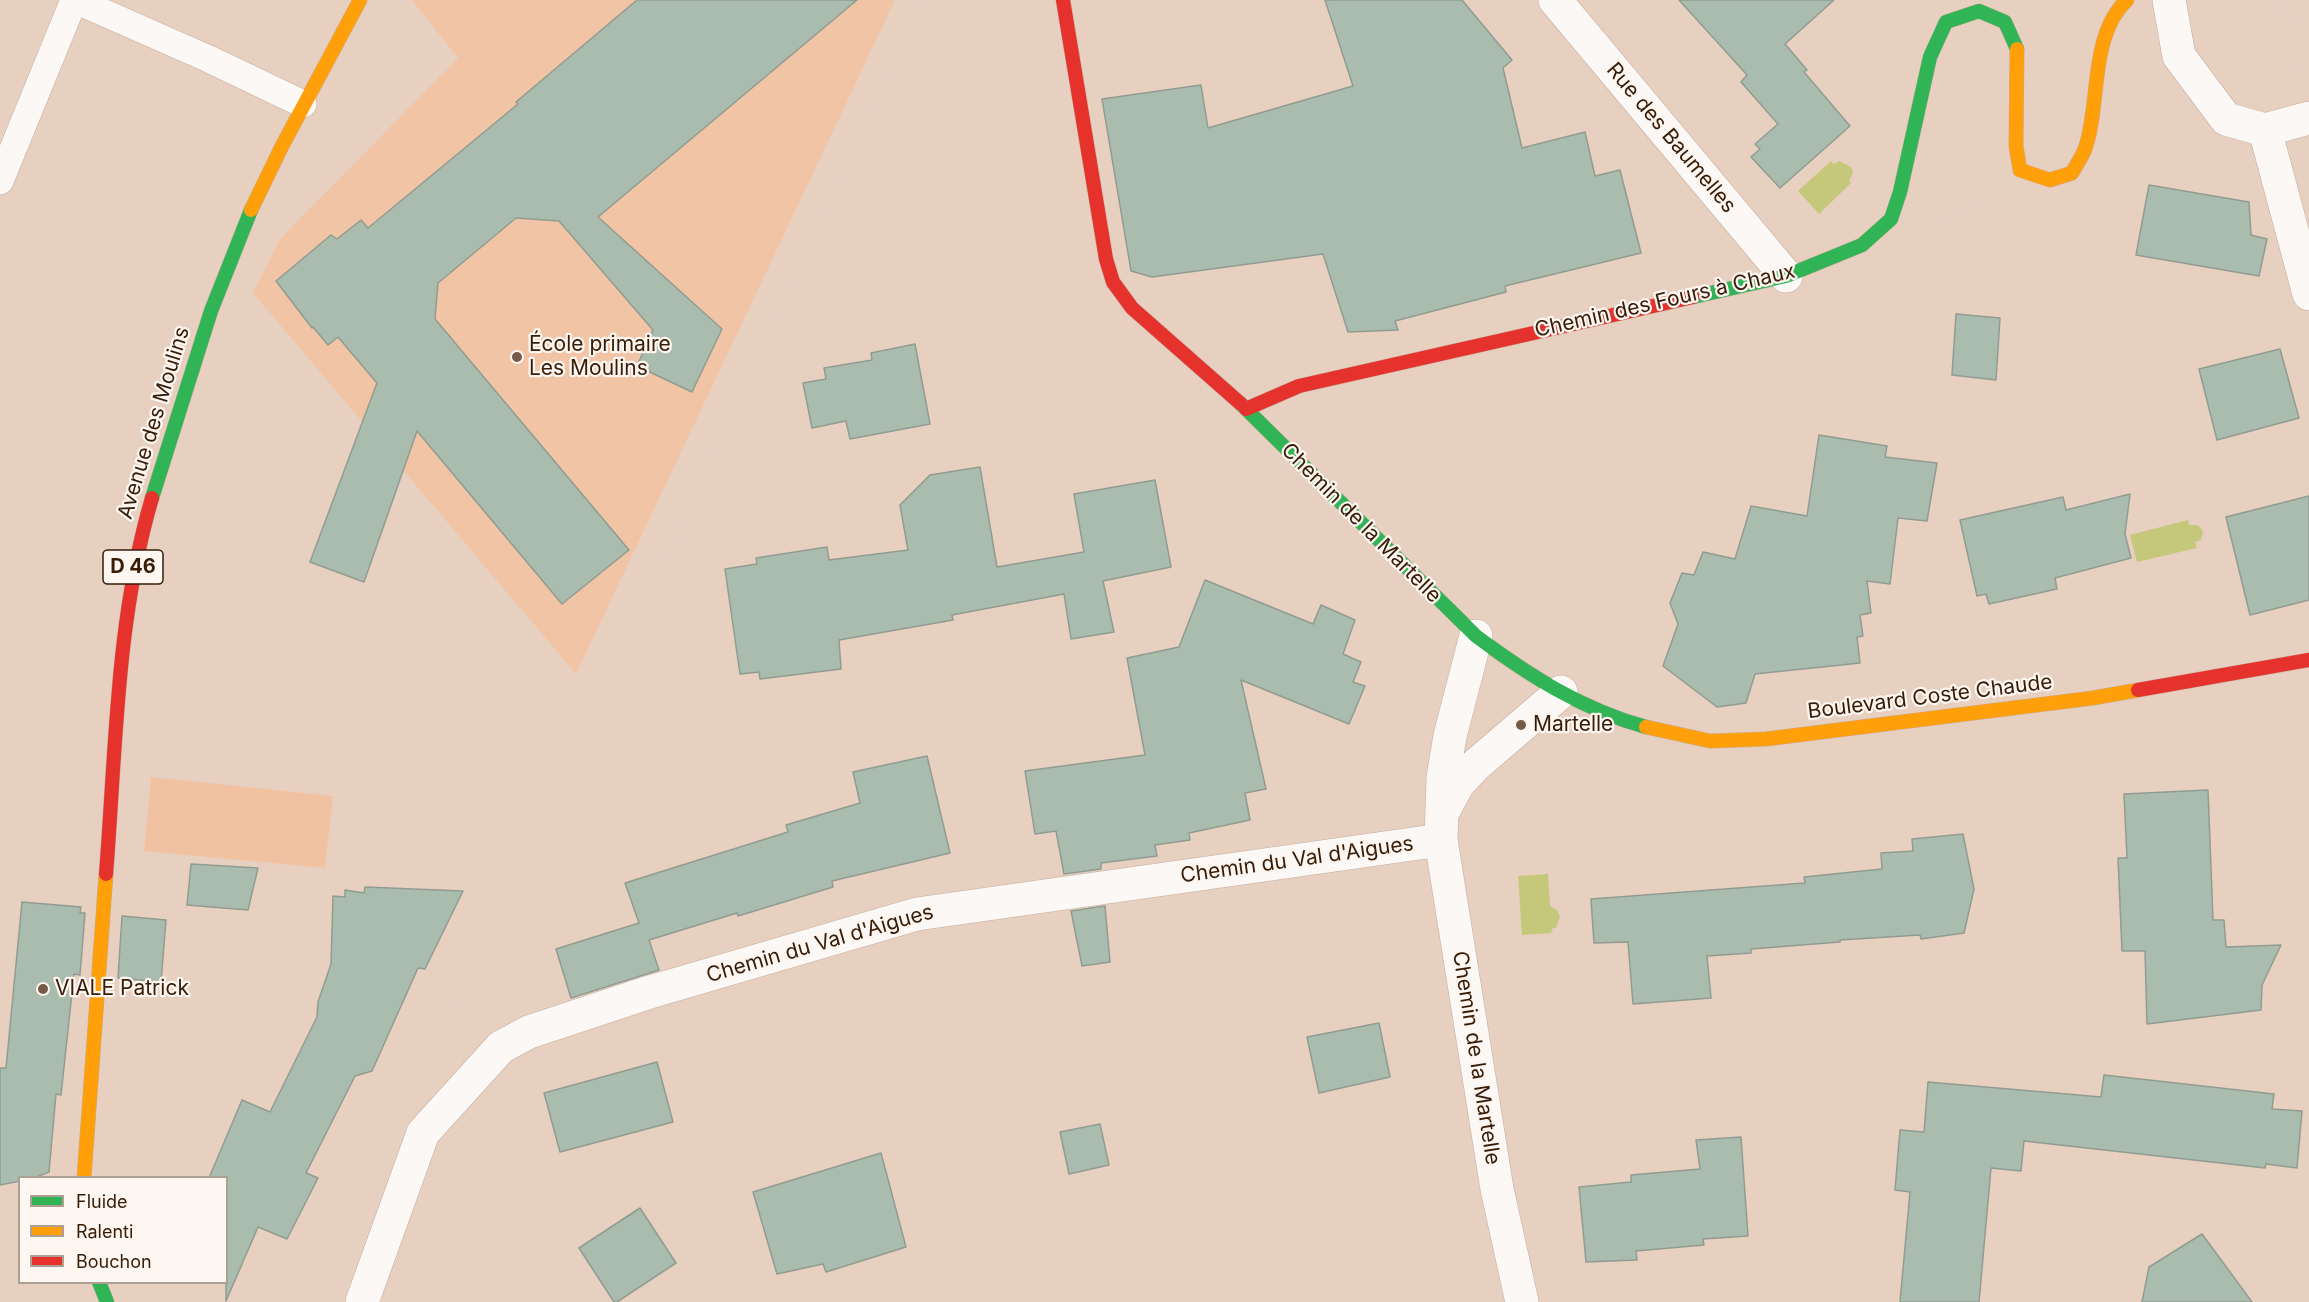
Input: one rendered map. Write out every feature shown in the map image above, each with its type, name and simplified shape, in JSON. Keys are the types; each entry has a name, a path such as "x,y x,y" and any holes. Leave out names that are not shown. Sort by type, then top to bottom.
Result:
{"street":[{"name":"Avenue des Moulins","path":"84,1176 125,621 133,567 165,458 223,278 258,195 303,104 360,0"},
{"path":"1063,0 1106,259 1113,282 1121,296 1148,324 1246,410"},
{"name":"Rue des Baumelles","path":"1555,0 1786,276"},
{"path":"2050,180 2072,173 2085,148 2107,28 2122,2 2127,0"},
{"path":"2167,1 2179,56 2226,119 2265,130 2309,118"},
{"name":"Chemin des Fours à Chaux","path":"1246,410 1299,386 1786,276 1862,245 1891,219 1900,192 1930,57 1946,22 1979,11 2005,22 2017,45 2016,146 2020,170 2050,180"},
{"path":"2265,130 2309,294"},
{"name":"Chemin de la Martelle","path":"1246,410 1476,636 1516,666 1561,692"},
{"name":"Chemin de la Martelle","path":"1476,636 1450,736 1443,777 1442,826 1497,1189 1522,1302"},
{"name":"Boulevard Coste Chaude","path":"1561,692 1616,720 1670,734 1710,741 1766,739 2093,698 2309,660"},
{"path":"1442,826 1458,784 1477,764 1561,692"},
{"name":"Chemin du Val d'Aigues","path":"362,1302 423,1133 501,1047 529,1032 650,992 917,914 1442,826"},
{"path":"100,1284 107,1302"}],"lane":[{"path":"0,181 74,0 209,59 303,104"}],"path":[{"path":"443,1047 464,955 650,594 920,0"},
{"path":"2275,0 2277,7 2309,30"},
{"path":"1928,222 2050,180"}],"shaded area":[{"name":"École primaire Les Moulins","path":"412,0 895,0 576,674 253,293 280,239 458,58"},
{"path":"1831,161 1834,164 1839,161 1851,167 1853,173 1849,181 1851,183 1819,214 1798,191"},
{"path":"2188,520 2189,525 2198,525 2203,531 2201,540 2195,542 2197,548 2137,562 2130,535"},
{"path":"151,777 333,796 325,868 144,851"},
{"path":"1548,874 1550,906 1557,910 1560,917 1556,928 1553,928 1551,933 1522,935 1518,876"}],"building":[{"path":"637,0 857,0 598,217 722,329 692,392 637,366 653,330 559,221 516,218 438,283 435,319 629,550 562,604 417,431 364,582 310,562 377,383 338,337 328,345 276,281 331,235 337,239 361,220 368,228 518,104 516,102"},
{"path":"1325,0 1462,0 1512,60 1503,68 1522,148 1585,132 1595,176 1620,170 1641,253 1505,286 1506,292 1395,321 1398,330 1348,332 1323,254 1152,277 1131,271 1102,99 1201,85 1208,128 1353,86"},
{"path":"1679,0 1834,0 1785,44 1807,70 1804,72 1850,126 1780,188 1751,157 1760,149 1755,144 1778,124 1741,82 1747,75"},
{"path":"2149,185 2249,202 2251,235 2267,239 2259,276 2136,255"},
{"path":"1956,314 2000,318 1996,380 1952,375"},
{"path":"915,344 930,424 850,439 846,421 812,428 803,383 826,379 824,368 872,360 871,353"},
{"path":"2280,349 2299,418 2217,440 2199,369"},
{"path":"1819,435 1887,446 1885,457 1937,463 1927,521 1898,518 1890,584 1867,581 1871,613 1860,615 1863,636 1857,637 1860,663 1755,674 1746,703 1717,707 1663,666 1678,624 1670,603 1682,573 1694,575 1703,552 1735,559 1751,506 1807,516"},
{"path":"980,467 997,567 1084,552 1074,494 1155,480 1171,567 1103,581 1114,632 1071,639 1064,594 952,615 953,620 839,640 841,669 760,679 759,672 740,674 725,569 757,564 756,558 827,547 829,560 908,550 900,505 930,475"},
{"path":"2130,494 2125,534 2131,558 2055,578 2057,589 1989,604 1986,594 1977,596 1960,520 2063,497 2066,510"},
{"path":"2309,496 2309,600 2250,615 2226,517"},
{"path":"1205,580 1313,624 1321,605 1355,620 1343,654 1361,662 1353,682 1365,686 1349,724 1241,680 1266,789 1245,793 1250,820 1189,833 1190,840 1155,845 1157,856 1101,863 1101,869 1064,874 1056,831 1035,834 1025,771 1145,755 1127,658 1179,647"},
{"path":"927,756 950,853 832,881 833,887 649,940 659,970 571,998 556,949 639,923 625,883 788,832 786,825 860,803 853,772"},
{"path":"2208,790 2213,920 2224,920 2226,947 2281,945 2262,985 2261,1010 2147,1024 2145,951 2122,951 2118,858 2127,858 2124,794"},
{"path":"1963,834 1974,889 1964,933 1921,939 1920,935 1840,940 1840,942 1751,949 1751,953 1707,956 1711,998 1633,1004 1628,942 1594,943 1591,899 1805,883 1804,877 1882,869 1881,853 1913,851 1912,839"},
{"path":"191,864 258,868 248,910 187,905"},
{"path":"365,887 463,891 425,969 418,968 372,1071 355,1076 306,1173 318,1178 287,1239 258,1227 226,1301 228,1176 210,1176 242,1100 270,1112 317,1017 318,1002 331,964 333,896 345,897 345,890 364,893"},
{"path":"22,902 81,907 80,913 85,913 80,975 74,974 61,1095 56,1094 49,1172 39,1176 18,1176 18,1181 0,1185 0,1068 6,1068"},
{"path":"1105,906 1110,962 1082,966 1071,911"},
{"path":"122,916 166,920 161,982 118,978"},
{"path":"1379,1023 1390,1077 1319,1093 1307,1037"},
{"path":"657,1062 673,1122 560,1152 544,1093"},
{"path":"2104,1075 2274,1094 2272,1109 2302,1111 2297,1168 2266,1164 2265,1168 2024,1141 2021,1171 1991,1168 1979,1302 1900,1302 1910,1192 1895,1190 1900,1130 1924,1132 1928,1082 2101,1097"},
{"path":"1100,1124 1109,1165 1069,1174 1060,1132"},
{"path":"1741,1137 1748,1236 1703,1239 1704,1245 1636,1251 1637,1260 1586,1262 1579,1187 1631,1182 1631,1175 1700,1169 1696,1140"},
{"path":"881,1153 906,1247 826,1272 823,1264 777,1274 753,1192"},
{"path":"640,1208 676,1263 614,1302 579,1248"},
{"path":"2202,1234 2252,1302 2142,1302 2149,1267"}],"traffic: fast":[{"path":"1693,297 1786,276 1862,245 1891,219 1900,192 1930,57 1946,22 1979,11 2005,22 2017,49"},
{"path":"152,498 211,311 251,210"},
{"path":"1241,404 1476,636 1557,690 1600,711 1646,727"},
{"path":"100,1284 107,1302"}],"traffic: slow":[{"path":"251,210 281,148 360,0"},
{"path":"2017,49 2016,146 2020,170 2050,180 2072,173 2084,152 2090,131 2101,50 2115,15 2127,0"},
{"path":"1646,727 1710,741 1766,739 2093,698 2138,690"},
{"path":"84,1176 106,874"}],"traffic: jam":[{"path":"1063,0 1106,259 1113,282 1132,308 1241,404"},
{"path":"1246,409 1299,386 1693,297"},
{"path":"106,874 115,732 124,638 140,544 152,498"},
{"path":"2138,690 2309,660"}],"place":[{"name":"École primaire Les Moulins","path":"517,357"},
{"name":"Martelle","path":"1521,725"},
{"name":"VIALE Patrick","path":"43,989"}]}
